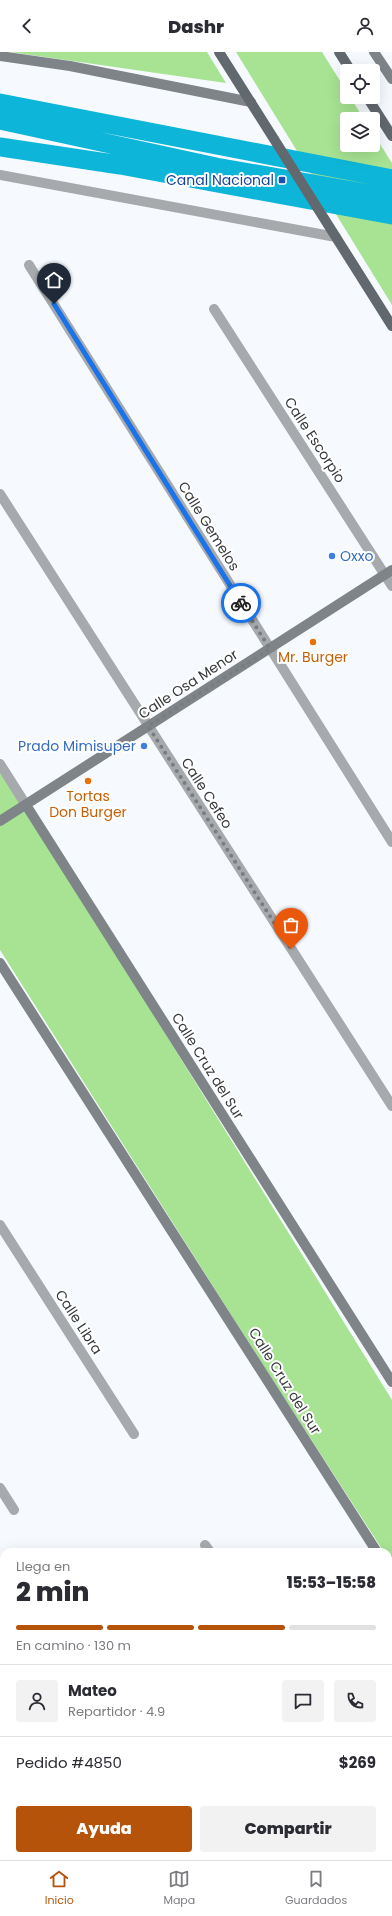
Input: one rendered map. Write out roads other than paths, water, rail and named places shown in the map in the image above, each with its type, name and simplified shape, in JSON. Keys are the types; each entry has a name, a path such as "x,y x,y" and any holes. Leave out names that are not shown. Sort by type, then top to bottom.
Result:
{"main road":[{"path":"219,52 392,326"},
{"path":"339,52 347,64"},
{"path":"372,104 392,136"}],"street":[{"path":"374,52 392,79"},
{"path":"0,56 70,66 251,102"},
{"path":"0,175 336,237"},
{"name":"Calle Gemelos","path":"29,265 392,842"},
{"name":"Calle Escorpio","path":"214,309 389,573 392,586"},
{"name":"Calle Cefeo","path":"0,494 392,1106"},
{"name":"Calle Osa Menor","path":"0,821 389,573"},
{"name":"Calle Cruz del Sur","path":"0,764 392,1382"},
{"name":"Calle Cruz del Sur","path":"0,963 374,1548"},
{"name":"Calle Libra","path":"0,1224 134,1434"},
{"path":"0,1488 14,1510"}],"waterway":[{"name":"Canal Nacional","path":"0,103 392,179"},
{"name":"Canal Nacional","path":"0,120 216,167 392,198"},
{"name":"Canal Nacional","path":"0,147 120,165 392,215"}],"place":[{"name":"Canal Nacional","path":"282,180"},
{"name":"Oxxo","path":"332,556"},
{"name":"Mr. Burger","path":"313,642"},
{"name":"Prado Mimisuper","path":"144,746"},
{"name":"Tortas Don Burger","path":"88,781"}]}
